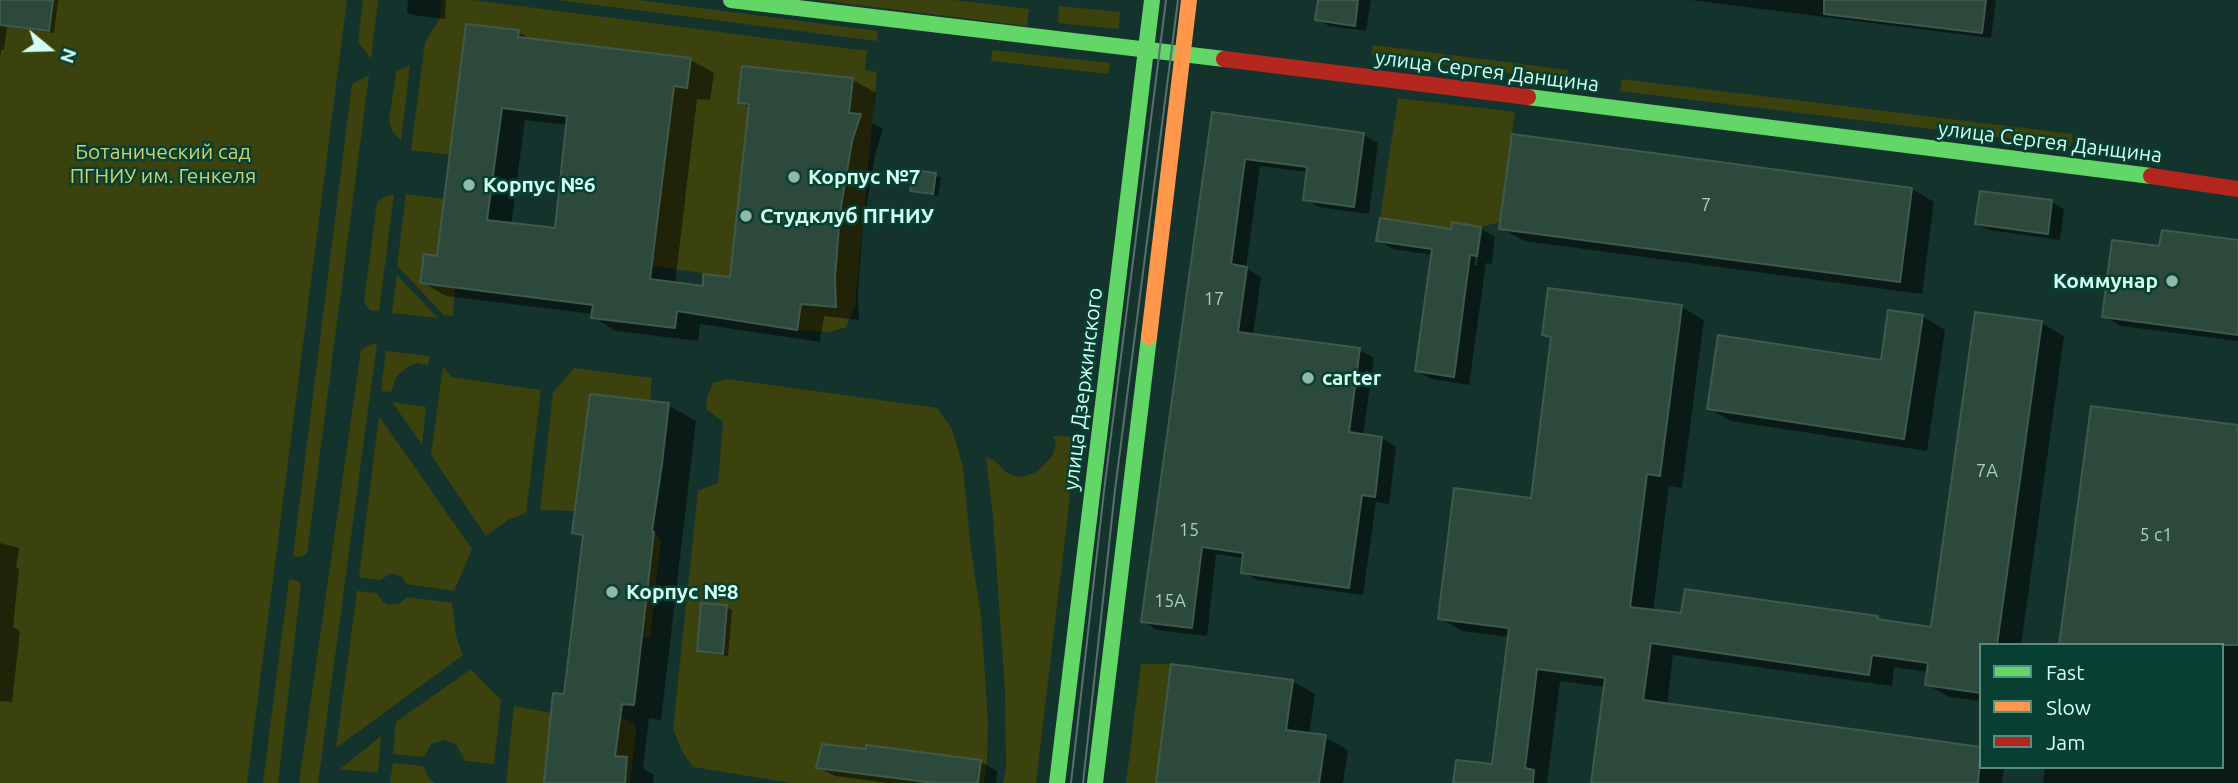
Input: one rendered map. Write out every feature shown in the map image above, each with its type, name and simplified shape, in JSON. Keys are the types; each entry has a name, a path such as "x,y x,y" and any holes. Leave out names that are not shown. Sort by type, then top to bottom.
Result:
{"main road":[{"name":"улица Сергея Данщина","path":"731,0 1146,49 2094,168 2238,189"},
{"name":"улица Дзержинского","path":"1057,783 1152,0"},
{"path":"1095,783 1189,0"}],"green space":[{"name":"Ботанический сад ПГНИУ им. Генкеля","path":"0,0 347,0 247,783 0,783"},
{"path":"363,0 378,0 371,59 358,42"},
{"path":"442,0 473,0 867,51 865,70 877,72 855,307 846,327 830,332 797,330 799,303 836,307 835,278 840,213 852,142 860,114 849,113 853,78 738,103 749,104 730,277 652,266 673,98 669,86 687,88 691,58 518,37 518,30 466,24 450,155 411,150 425,42 440,18"},
{"path":"558,0 639,0 878,31 877,41"},
{"path":"818,0 953,0 1029,9 1027,26"},
{"path":"1059,6 1120,12 1119,29 1058,23"},
{"path":"1373,45 1568,70 1567,81 1371,55"},
{"path":"992,50 1110,63 1108,74 991,61"},
{"path":"410,65 401,141 392,131 389,120 396,72"},
{"path":"369,75 307,554 293,556 352,84"},
{"path":"1622,79 2073,134 2071,146 1620,91"},
{"path":"1398,98 1515,112 1500,222 1481,227 1452,222 1451,229 1380,218"},
{"path":"394,194 379,311 370,310 364,302 377,202"},
{"path":"406,194 444,199 442,256 424,254 420,283 455,288 453,316 444,315 397,266"},
{"path":"397,275 438,318 392,313"},
{"path":"377,343 318,783 299,783 361,350"},
{"path":"386,351 430,356 428,365 416,363 396,377 391,392 381,391"},
{"path":"443,366 451,377 541,390 526,513 508,520 486,536 431,455"},
{"path":"574,368 652,378 650,401 590,394 575,511 540,510 553,392"},
{"path":"728,379 937,408 952,429 963,467 981,616 988,722 984,783 792,783 693,767 682,751 673,729 698,491 718,483 723,422 706,409 707,397 713,383"},
{"path":"392,402 426,407 422,445"},
{"path":"379,416 472,549 454,591 407,584 402,577 392,573 380,580 359,577"},
{"path":"1053,436 1077,437 1036,783 1003,783 1006,767 1005,692 993,516 986,458 993,459 1007,473 1018,477 1029,475 1038,471 1053,455 1056,442"},
{"path":"654,532 661,540 650,638 642,637"},
{"path":"289,579 301,584 278,783 263,783"},
{"path":"357,591 377,593 388,605 399,604 407,597 452,603 456,636 463,655 336,748"},
{"path":"1141,664 1171,664 1156,783 1126,783"},
{"path":"471,669 501,700 494,764 465,761 456,744 444,740 431,744 424,757 393,754 396,722"},
{"path":"514,706 551,713 544,783 506,783"},
{"path":"620,717 634,723 636,733 630,783 625,783 627,757 615,756"},
{"path":"381,736 378,773 340,769"},
{"path":"393,763 423,766 430,780 436,783 390,783"}],"building":[{"path":"0,0 53,0 49,31 0,25"},
{"path":"1318,0 1358,0 1355,26 1315,20"},
{"path":"1824,0 1986,0 1982,33 1824,14"},
{"path":"466,24 519,30 518,37 691,58 687,88 674,86 650,279 703,286 703,274 730,277 749,104 738,103 742,66 853,78 849,113 861,114 852,141 840,213 835,278 836,307 801,304 797,330 677,311 675,328 591,318 593,305 420,283 424,254 437,256","holes":["502,108 567,116 555,228 487,220"]},
{"path":"1212,112 1364,133 1354,207 1303,200 1307,167 1245,159 1231,264 1247,267 1238,332 1360,348 1349,432 1382,437 1375,497 1362,495 1349,588 1241,573 1243,553 1202,547 1192,628 1141,622"},
{"path":"1512,134 1912,188 1900,282 1499,229"},
{"path":"913,170 936,173 933,194 910,191"},
{"path":"1980,191 2052,200 2048,234 1975,224"},
{"path":"1380,218 1451,229 1452,222 1481,227 1477,256 1470,255 1454,377 1415,371 1432,249 1376,241"},
{"name":"Коммунар","path":"2162,230 2238,240 2238,335 2102,317 2112,240 2159,246"},
{"path":"1548,288 1682,305 1660,476 1647,474 1630,607 1681,613 1685,589 1878,616 1877,619 1931,627 1975,312 2042,321 1997,643 1979,643 1979,693 1925,685 1928,663 1872,655 1869,675 1651,643 1643,700 1979,747 1978,783 1591,783 1605,678 1537,669 1525,768 1534,770 1533,783 1453,783 1456,760 1492,764 1509,628 1438,619 1454,488 1531,498 1551,337 1542,335"},
{"path":"1888,310 1923,315 1904,439 1707,409 1718,335 1881,360"},
{"name":"Корпус №8","path":"590,394 669,403 652,531 634,705 622,704 615,756 627,757 625,783 544,783 553,693 564,694 583,535 572,533"},
{"path":"2091,406 2238,425 2238,645 2059,643"},
{"path":"701,603 727,605 723,654 697,651"},
{"path":"1171,664 1293,680 1286,730 1326,735 1319,783 1156,783"},
{"path":"822,744 866,749 866,745 981,760 978,783 935,783 816,768"}],"tram line":[{"path":"1071,783 1104,491 1166,0"},
{"path":"1083,783 1115,490 1178,0"}],"traffic: fast":[{"path":"731,0 1224,59"},
{"path":"1057,783 1152,0"},
{"path":"1528,97 2151,176"},
{"path":"1095,783 1149,337"}],"traffic: slow":[{"path":"1149,337 1189,0"}],"traffic: jam":[{"path":"1224,59 1528,97"},
{"path":"2151,176 2238,189"}],"place":[{"name":"Корпус №7","path":"794,177"},
{"name":"Корпус №6","path":"469,185"},
{"name":"Студклуб ПГНИУ","path":"746,216"},
{"name":"Коммунар","path":"2172,281"},
{"name":"carter","path":"1308,378"},
{"name":"Корпус №8","path":"612,592"}]}
